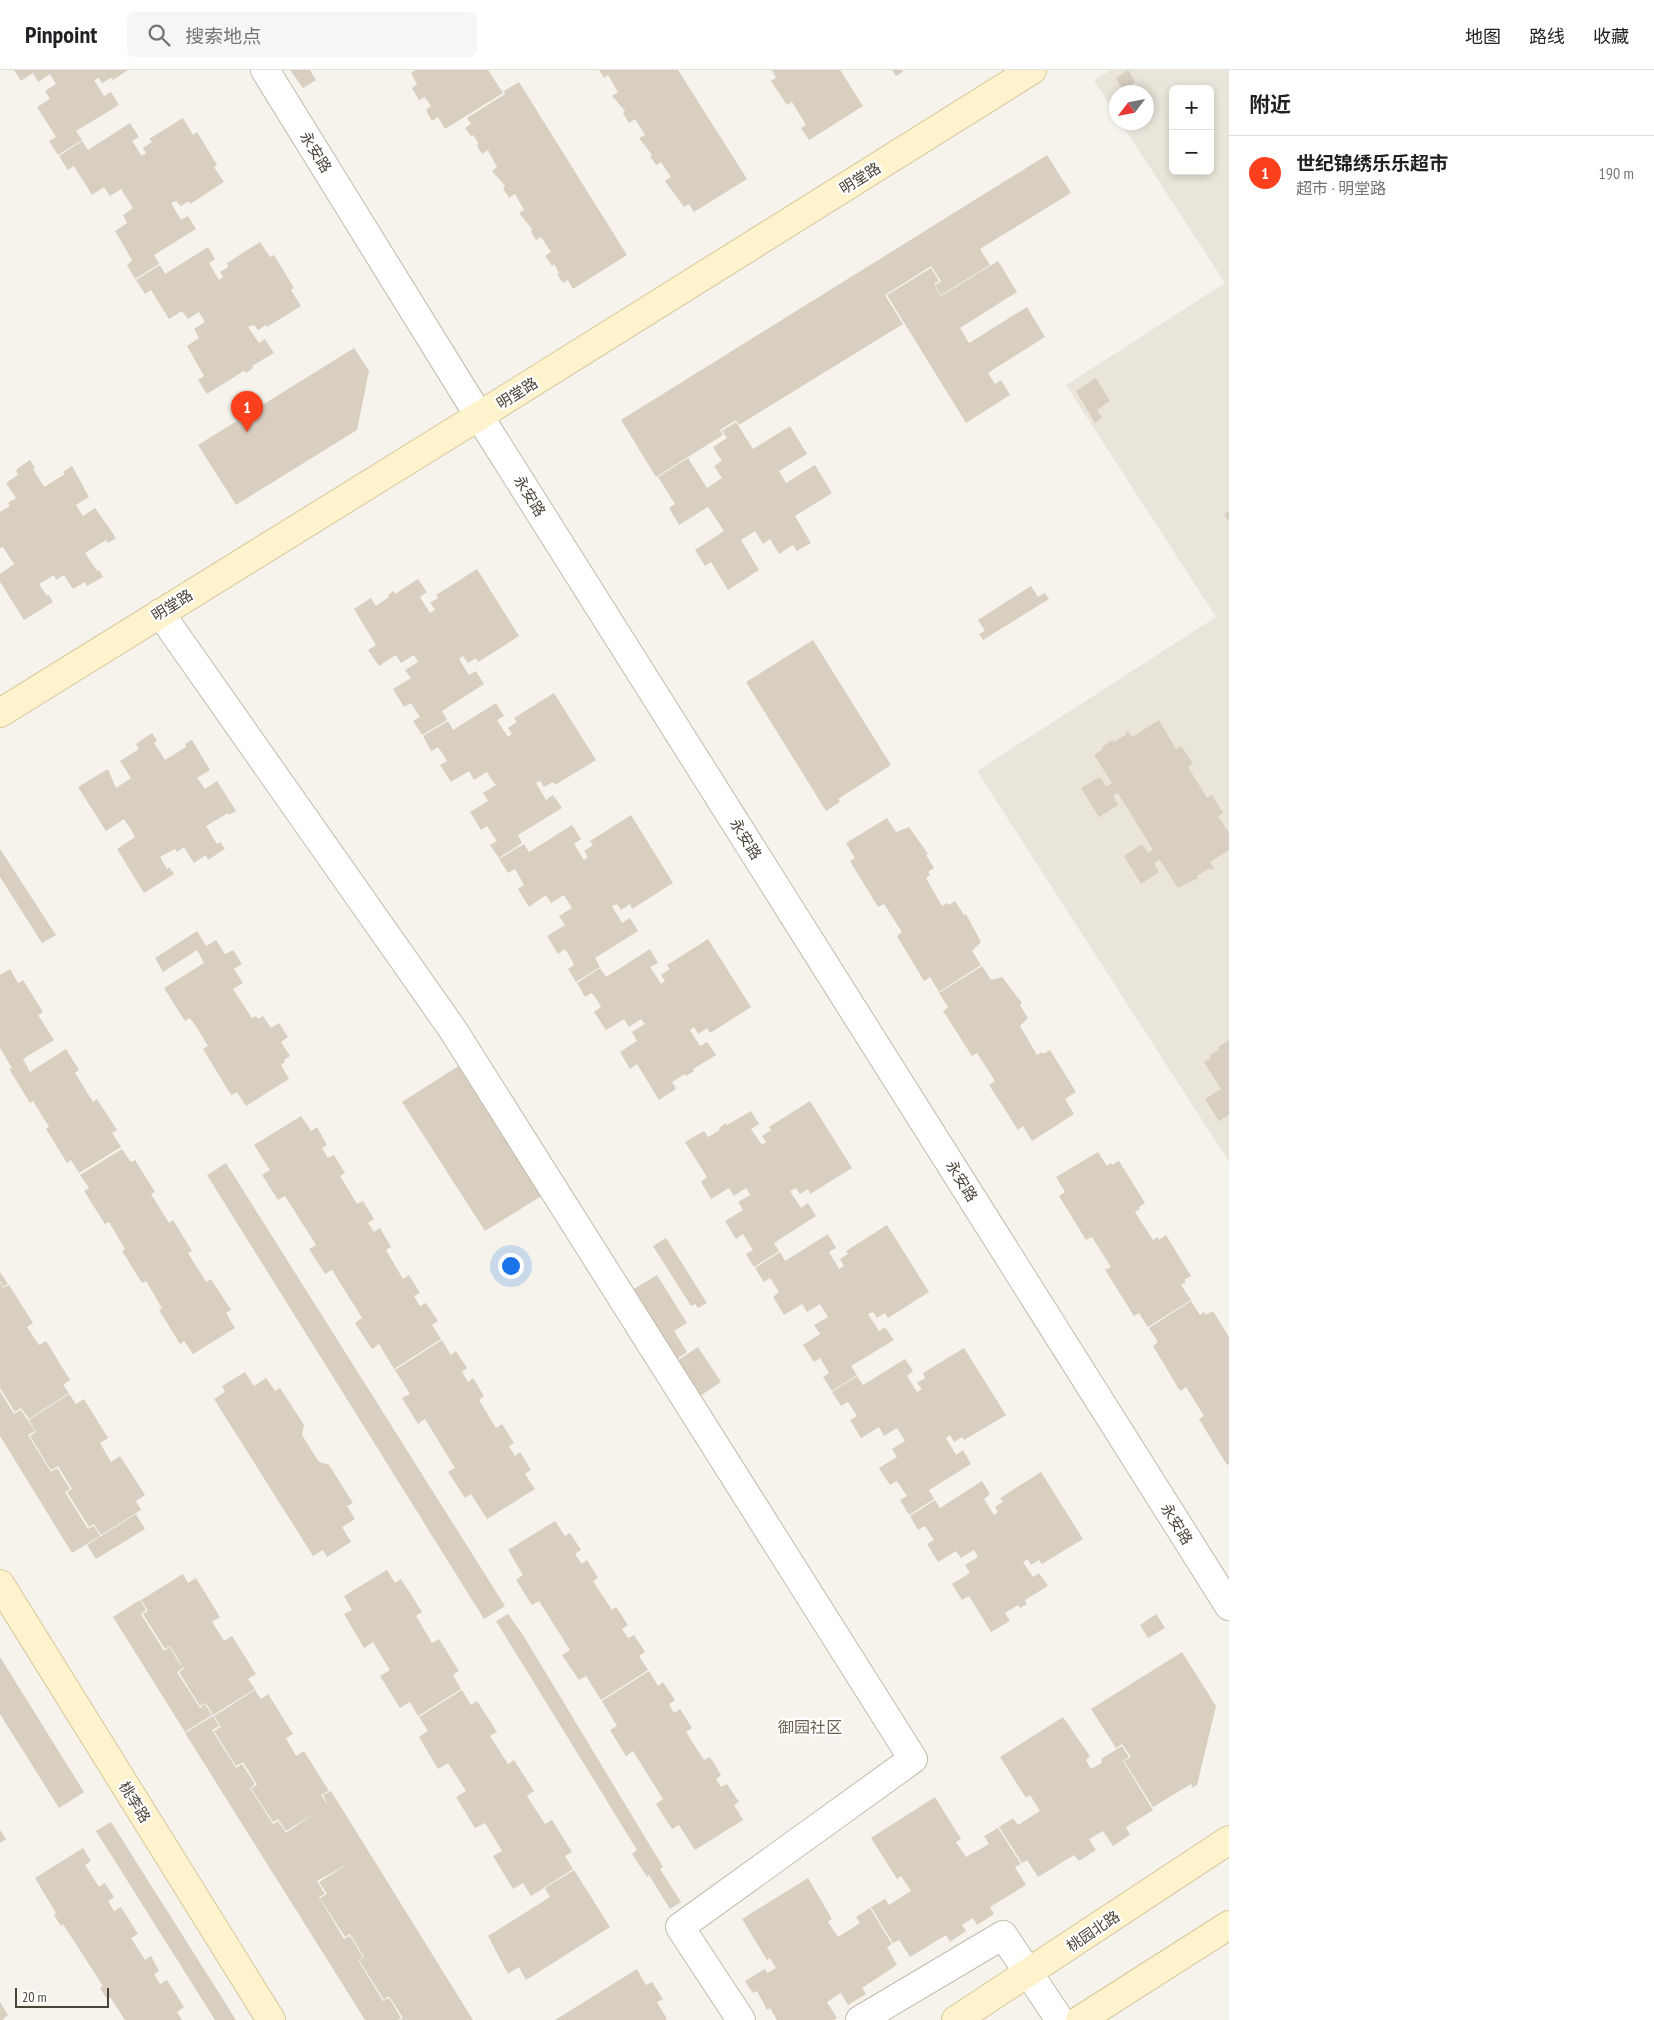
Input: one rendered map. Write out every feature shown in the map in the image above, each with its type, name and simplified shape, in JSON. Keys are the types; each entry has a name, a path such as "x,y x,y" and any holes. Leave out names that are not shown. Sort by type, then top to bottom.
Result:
{"street":[{"name":"永安路","path":"265,70 480,416 1229,1606"},
{"name":"明堂路","path":"0,713 480,416 1032,70"},
{"path":"160,613 453,1030 913,1760 680,1927 741,2020"},
{"name":"桃李路","path":"0,1584 270,2020"},
{"name":"桃园北路","path":"956,2020 1229,1840"},
{"path":"1080,2020 1229,1926"},
{"path":"860,2020 1003,1935 1060,2020"}],"shaded area":[{"path":"1111,70 1229,70 1229,1162 977,771 1216,617 1066,385 1225,283 1126,130 1154,130 1154,85 1109,85 1109,104 1094,80"}],"building":[{"path":"14,70 128,70 113,80 111,78 102,83 99,78 94,80 104,96 111,92 119,105 76,131 82,140 58,155 49,141 56,137 37,107 50,99 45,91 56,84 50,74 38,82 33,73 21,81"},
{"path":"290,70 310,70 316,80 303,88"},
{"path":"416,70 488,70 503,93 445,129 438,117 432,121 426,110 431,106 425,97 419,100 412,88 417,84 411,73"},
{"path":"599,70 678,70 747,179 694,212 689,204 684,207 665,181 671,177 661,162 656,165 650,156 652,155 639,138 645,135 635,119 629,123 623,113 625,111 612,96 618,92 608,75 604,78"},
{"path":"772,70 840,70 863,106 809,140 801,128 806,125 792,102 787,105 771,81 776,78"},
{"path":"892,70 902,70 903,72 896,76"},
{"path":"1128,70 1135,82 1130,85 1120,85 1116,78"},
{"path":"519,82 627,255 573,289 568,280 563,283 557,274 559,273 554,264 552,266 545,256 551,252 541,237 536,240 531,232 532,229 519,213 524,210 515,194 509,198 503,188 505,186 492,171 497,167 488,150 482,154 477,146 476,139 465,128 471,124 467,118 505,94 504,91"},
{"path":"183,118 193,135 197,132 217,165 214,167 224,182 190,204 189,201 181,206 176,201 171,203 181,220 188,216 196,229 154,255 159,264 135,279 127,265 132,260 115,231 127,223 123,215 133,208 121,189 110,196 104,187 92,195 74,166 68,170 59,156 82,141 88,150 130,123 139,137 132,141 142,156 146,153 143,148 152,142 149,139"},
{"path":"1047,155 1071,193 980,249 990,265 941,295 935,285 941,281 931,266 885,295 903,324 739,425 736,420 720,430 723,435 656,477 621,420"},
{"path":"260,242 270,257 274,255 294,288 291,290 301,306 267,327 266,325 258,330 254,325 248,327 259,343 265,339 274,353 252,366 253,368 246,373 244,371 207,394 198,380 204,376 187,346 199,338 194,329 205,322 199,312 188,319 182,311 169,319 151,290 145,294 136,280 160,265 165,274 208,247 215,259 209,263 219,280 223,277 220,272 228,267 227,263"},
{"path":"998,261 1017,292 960,328 969,343 1027,307 1045,337 988,373 995,384 1001,380 1010,395 966,423 887,295 931,268 939,281 934,284 941,296"},
{"path":"354,348 369,371 357,430 236,505 198,445"},
{"path":"1096,378 1110,401 1097,410 1102,418 1095,423 1076,391"},
{"path":"736,422 753,449 790,426 807,454 779,471 786,483 815,465 832,493 795,516 811,543 797,551 793,545 779,554 770,539 763,544 755,531 741,540 759,570 728,590 711,562 705,566 695,550 724,531 708,507 679,525 669,508 675,504 658,477 688,458 707,488 722,478 714,466 722,461 713,447 727,438 722,431"},
{"path":"30,460 44,487 65,474 63,472 72,466 89,497 76,505 83,516 95,508 116,538 108,543 106,540 85,553 103,577 87,586 85,582 73,589 64,575 56,580 54,575 39,584 53,602 24,620 0,582 0,574 14,564 3,547 0,548 0,512 10,506 8,503 16,498 6,483 18,475 16,471 18,468"},
{"path":"1229,511 1229,522 1224,514"},
{"path":"477,569 519,636 478,662 476,658 468,663 463,656 459,659 469,675 476,671 484,684 442,711 447,720 422,735 413,721 420,717 411,703 404,707 393,689 411,678 405,670 418,662 414,655 401,663 396,655 379,666 368,650 376,645 354,609 371,598 376,606 394,591 395,594 418,579 427,592 420,597 430,613 435,610 430,603 438,598 436,595"},
{"path":"1031,586 1038,597 1045,593 1049,599 983,640 979,634 985,631 978,620"},
{"path":"813,640 891,765 838,799 840,802 826,811 746,682"},
{"path":"554,693 596,760 555,785 553,782 544,787 540,781 536,783 546,800 553,795 562,808 518,835 522,843 499,858 490,845 497,841 487,826 481,830 470,812 488,801 483,793 496,785 487,772 474,780 469,771 451,782 440,765 447,761 438,747 431,751 423,736 448,721 453,730 496,703 504,716 497,720 508,737 512,734 508,728 517,722 514,718"},
{"path":"1159,720 1176,749 1181,746 1193,764 1188,767 1207,798 1212,795 1223,813 1218,816 1229,833 1229,850 1210,862 1214,869 1210,868 1197,876 1198,878 1178,888 1160,860 1154,863 1159,872 1141,884 1124,856 1142,844 1148,853 1153,850 1118,793 1113,796 1118,805 1099,817 1081,788 1100,777 1106,786 1112,783 1094,755 1103,749 1102,747 1112,740 1114,742 1127,734 1125,732 1128,731 1132,737"},
{"path":"152,733 157,741 154,743 165,760 186,747 185,744 192,740 210,770 197,778 205,789 217,781 236,811 229,815 228,813 206,826 217,844 220,842 225,849 208,860 206,855 194,863 184,847 177,852 175,849 160,857 167,869 169,867 174,874 144,893 117,849 135,837 130,828 124,819 106,831 78,787 108,769 116,788 131,778 120,761 139,749 136,744"},
{"path":"631,815 673,883 632,909 630,904 621,910 617,904 612,906 622,923 630,918 638,931 595,958 600,967 576,982 568,969 574,965 565,949 558,954 547,936 565,925 559,916 572,908 564,895 551,903 546,895 529,907 518,889 524,885 515,869 508,873 499,859 524,844 529,852 572,825 581,839 574,844 584,860 588,857 584,851 593,845 590,841"},
{"path":"887,818 896,832 909,827 928,854 926,855 934,868 928,872 930,875 926,878 942,906 955,901 964,915 966,914 981,942 972,951 981,965 939,992 930,977 924,981 897,936 902,932 884,904 878,907 850,861 855,858 846,843"},
{"path":"0,849 56,935 42,943 0,877"},
{"path":"197,931 206,946 216,940 225,954 233,950 242,964 234,969 243,983 233,989 252,1018 256,1016 258,1019 263,1016 271,1028 279,1023 288,1037 281,1042 290,1056 281,1065 289,1079 246,1106 237,1092 231,1095 203,1049 208,1046 199,1031 190,1018 185,1021 164,988 204,963 197,950 163,972 155,958"},
{"path":"708,939 751,1007 710,1033 707,1028 698,1034 694,1027 690,1030 700,1046 707,1042 716,1055 693,1069 694,1071 686,1076 685,1074 672,1082 676,1089 659,1100 637,1064 630,1069 620,1052 637,1041 632,1032 645,1024 641,1019 629,1027 624,1019 606,1030 594,1012 601,1007 597,1000 592,993 585,997 577,983 600,968 606,977 650,949 658,963 650,967 661,984 665,981 661,975 670,969 667,965"},
{"path":"982,966 991,980 1002,977 1022,1003 1020,1005 1028,1018 1020,1026 1037,1055 1050,1050 1076,1092 1065,1099 1074,1114 1032,1141 1023,1126 1018,1130 989,1085 995,1081 977,1053 972,1056 943,1011 948,1007 939,993"},
{"path":"10,969 18,983 23,980 43,1012 38,1015 54,1040 23,1059 30,1072 66,1049 79,1070 75,1073 93,1102 97,1099 117,1130 112,1133 121,1147 79,1173 71,1160 67,1163 46,1129 49,1127 33,1101 30,1103 9,1069 12,1068 0,1048 0,975"},
{"path":"1229,1040 1229,1115 1219,1121 1205,1099 1221,1089 1204,1062 1211,1058 1209,1056 1219,1050 1218,1047"},
{"path":"460,1065 543,1195 485,1231 402,1102"},
{"path":"810,1101 852,1168 810,1194 808,1189 800,1194 796,1188 790,1191 801,1208 808,1203 816,1216 774,1243 779,1251 754,1267 746,1254 753,1250 743,1234 736,1239 725,1221 743,1210 738,1202 750,1195 746,1188 734,1196 729,1188 711,1199 701,1182 707,1177 685,1142 704,1131 708,1137 720,1130 719,1128 726,1123 727,1125 751,1111 759,1124 751,1129 762,1145 766,1142 762,1136 771,1130 769,1127"},
{"path":"301,1116 311,1131 317,1127 327,1145 322,1148 328,1158 334,1155 345,1173 340,1176 357,1204 363,1201 374,1219 368,1223 374,1232 380,1228 391,1247 386,1250 403,1279 409,1275 420,1293 414,1296 420,1306 426,1303 438,1321 432,1325 441,1339 394,1369 379,1344 372,1349 355,1323 362,1318 332,1270 325,1274 309,1249 316,1245 285,1196 278,1200 262,1175 270,1170 254,1145"},
{"path":"122,1149 131,1162 135,1160 155,1192 151,1194 169,1223 173,1220 192,1251 188,1253 206,1282 211,1279 231,1310 226,1313 235,1328 193,1354 184,1341 180,1344 159,1310 162,1308 146,1281 142,1283 122,1251 125,1249 109,1222 105,1224 84,1191 89,1188 80,1175"},
{"path":"1098,1152 1107,1166 1119,1161 1145,1203 1135,1212 1153,1240 1158,1237 1159,1240 1166,1235 1191,1276 1184,1280 1186,1282 1181,1285 1191,1300 1148,1327 1139,1313 1134,1316 1105,1270 1111,1267 1092,1237 1086,1240 1059,1196 1065,1192 1056,1177"},
{"path":"226,1163 505,1606 484,1619 207,1175"},
{"path":"887,1225 929,1292 888,1318 885,1313 877,1318 873,1312 868,1314 879,1331 885,1327 894,1340 851,1366 857,1375 832,1391 823,1377 829,1373 820,1358 814,1362 803,1345 820,1334 814,1325 828,1317 820,1304 807,1312 802,1304 784,1315 773,1297 779,1292 770,1278 764,1282 755,1268 780,1252 785,1261 828,1234 836,1248 829,1252 839,1269 844,1266 840,1259 848,1254 846,1251"},
{"path":"666,1238 707,1303 698,1308 695,1304 691,1306 653,1246"},
{"path":"0,1272 8,1284 3,1287 0,1281"},
{"path":"657,1275 687,1323 674,1331 687,1352 677,1359 634,1289"},
{"path":"0,1283 3,1288 9,1285 33,1323 27,1327 39,1345 46,1341 70,1380 63,1385 69,1393 29,1419 21,1408 15,1412 0,1388"},
{"path":"1191,1301 1200,1315 1204,1312 1206,1315 1213,1311 1229,1337 1229,1464 1227,1465 1199,1419 1204,1416 1186,1387 1180,1391 1153,1346 1158,1342 1149,1328"},
{"path":"442,1340 451,1355 456,1351 467,1368 462,1372 468,1382 473,1378 484,1396 479,1400 496,1428 502,1424 514,1443 509,1446 515,1456 520,1452 531,1470 525,1474 535,1489 487,1519 471,1494 465,1498 448,1472 455,1468 425,1419 418,1424 402,1398 410,1394 395,1370"},
{"path":"698,1347 721,1382 700,1396 677,1361"},
{"path":"964,1348 1006,1415 964,1440 962,1437 954,1442 950,1435 946,1438 956,1455 963,1450 971,1464 929,1490 934,1499 909,1515 900,1500 907,1496 897,1481 890,1485 879,1468 897,1457 892,1449 905,1441 897,1428 884,1436 879,1427 861,1438 850,1420 857,1416 848,1402 841,1406 832,1392 857,1376 863,1385 905,1359 913,1371 907,1376 917,1392 922,1389 917,1383 925,1378 923,1373"},
{"path":"245,1372 254,1386 266,1378 275,1391 280,1388 304,1425 302,1435 319,1462 329,1465 353,1503 347,1506 355,1519 342,1527 351,1542 327,1557 323,1550 313,1556 214,1399 225,1392 222,1386"},
{"path":"0,1391 14,1414 21,1410 35,1431 28,1435 51,1472 57,1468 70,1489 65,1492 88,1529 94,1526 100,1536 72,1553 0,1436"},
{"path":"69,1394 76,1404 84,1399 108,1438 100,1443 111,1462 120,1456 145,1495 136,1501 141,1510 101,1535 94,1524 89,1527 67,1492 72,1489 58,1466 51,1470 30,1436 36,1432 29,1420"},
{"path":"1041,1472 1083,1539 1042,1564 1039,1560 1031,1565 1028,1559 1023,1562 1033,1577 1039,1573 1048,1586 1025,1600 1027,1604 1020,1608 1018,1605 1005,1613 1010,1621 991,1632 969,1596 962,1600 952,1584 970,1573 965,1565 978,1557 974,1550 961,1558 956,1551 938,1562 927,1544 934,1540 925,1526 918,1530 910,1516 935,1500 940,1508 982,1481 990,1494 984,1499 994,1515 998,1512 995,1507 1003,1502 1000,1498"},
{"path":"136,1514 145,1529 96,1559 87,1545"},
{"path":"555,1521 565,1536 570,1533 581,1550 575,1554 582,1564 587,1560 598,1578 593,1581 612,1610 616,1607 628,1625 622,1629 628,1638 634,1635 645,1652 639,1656 648,1670 601,1700 586,1676 579,1680 562,1655 570,1650 539,1601 532,1605 516,1580 523,1575 508,1550"},
{"path":"387,1570 395,1583 401,1579 422,1612 416,1616 432,1643 439,1639 459,1671 453,1675 461,1689 418,1716 410,1702 400,1708 380,1676 390,1670 373,1642 364,1648 344,1614 352,1610 344,1596"},
{"path":"183,1574 188,1583 196,1578 220,1617 212,1622 224,1641 232,1636 256,1674 248,1679 255,1689 213,1715 206,1703 200,1706 179,1672 184,1669 170,1646 165,1649 143,1614 148,1611 141,1600"},
{"path":"140,1600 146,1610 141,1614 164,1651 170,1647 183,1668 177,1672 200,1708 205,1704 212,1715 185,1732 113,1617"},
{"path":"508,1614 523,1635 663,1867 660,1869 681,1902 670,1909 649,1875 647,1877 632,1854 637,1850 496,1621"},
{"path":"1156,1614 1165,1628 1148,1638 1140,1625"},
{"path":"1182,1652 1216,1706 1197,1785 1193,1788 1191,1784 1153,1807 1124,1761 1131,1757 1122,1744 1116,1748 1091,1709"},
{"path":"0,1657 84,1792 59,1808 0,1714"},
{"path":"649,1671 658,1686 663,1682 675,1700 669,1704 674,1713 680,1709 692,1728 686,1732 704,1760 710,1757 721,1775 716,1779 721,1787 727,1784 739,1802 734,1805 743,1820 695,1850 679,1825 672,1829 656,1804 663,1799 633,1751 626,1756 610,1730 617,1726 602,1701"},
{"path":"255,1690 261,1699 268,1694 293,1734 286,1738 296,1756 304,1751 329,1791 321,1795 328,1806 323,1795 331,1791 473,2020 400,2020 403,2018 389,1996 384,2000 359,1960 364,1957 350,1934 345,1937 320,1898 327,1894 319,1882 351,1862 317,1881 325,1894 319,1897 344,1939 350,1936 363,1957 358,1960 383,2001 389,1998 401,2018 398,2020 365,2020 185,1733 213,1716 219,1726 212,1730 236,1768 242,1764 255,1784 250,1788 273,1824 278,1821 286,1833 317,1812 286,1831 278,1819 273,1822 251,1788 257,1785 243,1762 236,1766 214,1731 221,1727 214,1716"},
{"path":"462,1690 471,1705 477,1701 497,1732 490,1736 508,1764 514,1760 534,1791 527,1796 545,1824 552,1820 572,1852 565,1856 573,1869 531,1896 523,1883 513,1889 493,1856 502,1851 485,1823 475,1828 456,1797 466,1791 448,1763 438,1769 419,1737 428,1731 419,1717"},
{"path":"1063,1717 1090,1756 1086,1760 1091,1769 1102,1763 1101,1759 1122,1746 1129,1757 1123,1761 1153,1810 1126,1827 1130,1835 1113,1846 1103,1831 1089,1839 1096,1850 1079,1861 1074,1855 1038,1877 1027,1860 1022,1863 999,1827 1013,1818 1018,1825 1040,1811 1030,1795 1026,1798 1000,1757"},
{"path":"935,1797 961,1839 956,1842 966,1857 989,1844 984,1836 998,1828 1021,1864 1015,1867 1026,1885 990,1907 994,1914 977,1925 973,1918 962,1925 966,1931 950,1942 946,1935 910,1957 899,1940 893,1943 871,1907 885,1899 889,1905 911,1891 901,1876 897,1879 871,1838"},
{"path":"111,1822 236,2020 215,2020 96,1831"},
{"path":"0,1830 6,1839 0,1843"},
{"path":"83,1848 91,1861 85,1865 99,1887 105,1883 114,1897 108,1901 114,1911 121,1907 138,1934 131,1938 145,1960 151,1956 159,1971 154,1974 160,1984 167,1980 184,2007 177,2012 182,2020 125,2020 110,1997 107,1999 100,1988 103,1986 63,1924 61,1926 54,1915 56,1913 35,1878"},
{"path":"574,1870 610,1927 526,1980 519,1967 508,1974 488,1936 550,1897 545,1888"},
{"path":"808,1878 832,1919 828,1922 838,1937 860,1923 856,1917 870,1908 892,1944 887,1947 897,1965 862,1988 866,1994 848,2005 841,1993 827,2002 837,2018 834,2020 777,2020 770,2008 767,2010 757,1991 753,1993 745,1981 765,1969 767,1973 776,1968 770,1958 767,1960 742,1919"},
{"path":"637,1969 646,1985 652,1982 663,1999 657,2002 666,2020 555,2020"},
{"path":"0,2002 8,2015 4,2020 0,2020"}],"place":[{"name":"世纪锦绣乐乐超市","path":"247,432"}],"district":[{"name":"御园社区","path":"810,1727"}]}
